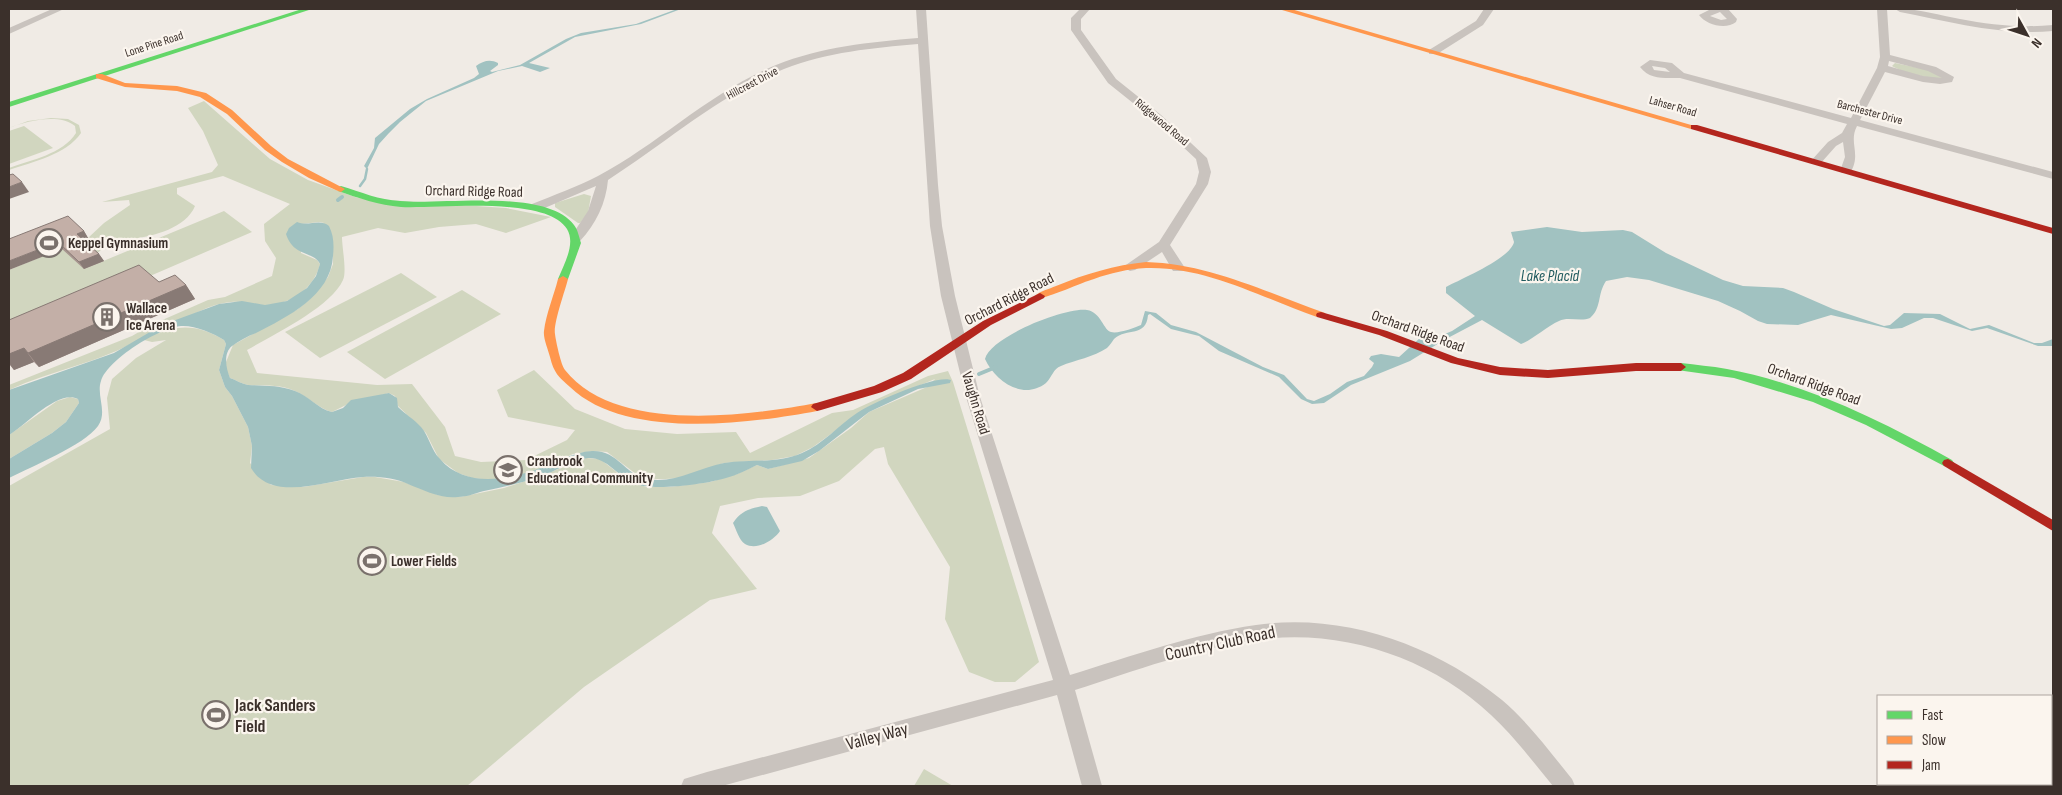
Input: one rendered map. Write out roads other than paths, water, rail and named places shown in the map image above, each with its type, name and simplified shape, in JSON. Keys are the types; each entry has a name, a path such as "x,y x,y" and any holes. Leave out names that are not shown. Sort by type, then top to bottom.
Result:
{"street":[{"path":"9,31 59,9"},
{"name":"Lone Pine Road","path":"9,106 308,9"},
{"name":"Vaughn Road","path":"921,9 936,226 959,342 967,375 1064,685 1092,786"},
{"name":"Ridgewood Road","path":"1085,9 1076,18 1076,30 1102,68 1119,87 1188,144 1201,158 1205,172 1202,184 1164,245 1130,267"},
{"name":"Lahser Road","path":"1284,9 2053,231"},
{"path":"1433,52 1480,24 1489,9"},
{"path":"1719,9 1704,15 1706,18 1720,23 1731,22 1732,19 1723,9"},
{"path":"1846,171 1850,157 1847,135 1884,62 1882,9"},
{"path":"1900,9 1990,26 2053,28"},
{"name":"Hillcrest Drive","path":"536,207 602,179 703,111 779,68 812,56 838,50 923,41"},
{"path":"1884,62 1932,68 1949,77 1948,80 1932,80 1884,62"},
{"name":"Barchester Drive","path":"1680,75 2053,176"},
{"name":"Orchard Ridge Road","path":"100,76 117,85 168,86 201,93 215,102 270,150 292,166 328,183 366,196 389,202 419,205 504,204 536,207 562,219 576,238 572,257 550,311 547,333 550,354 561,375 573,387 593,400 628,413 663,419 706,420 756,416 824,406 860,396 892,384 942,355 987,323 1050,292 1130,267 1178,268 1224,280 1305,310 1364,327 1462,363 1510,372 1559,374 1635,366 1682,367 1724,372 1763,381 1822,400 1886,429 2053,526"},
{"path":"1816,162 1832,144 1847,135"},
{"path":"576,238 586,228 600,194 602,179"},
{"path":"1164,245 1178,268"},
{"name":"Country Club Road","path":"1064,685 1158,656 1259,632 1316,631 1377,642 1428,660 1472,688 1512,723 1565,786"},
{"name":"Valley Way","path":"691,786 1064,685"}],"water":[{"path":"681,9 641,24 575,37 529,63 550,68 540,72 522,66 498,71 426,101 389,133 379,144 367,169 364,166 374,148 375,138 410,109 427,99 474,78 479,74 476,66 481,63 489,61 498,63 490,71 492,72 520,65 566,39 581,33 636,24"},
{"path":"297,222 305,224 322,223 329,226 333,245 330,270 316,294 305,304 281,320 241,340 229,349 226,361 230,378 248,385 278,387 295,391 332,412 343,408 351,400 389,393 397,398 398,407 421,427 440,459 450,468 474,478 487,479 513,476 538,469 578,453 592,451 608,454 639,477 657,480 677,477 724,463 783,459 810,449 864,408 919,385 944,379 951,380 950,383 918,389 869,412 819,451 802,461 768,469 757,465 730,477 706,483 665,487 641,486 627,480 601,460 588,458 575,461 532,479 461,497 439,495 398,480 374,477 363,477 303,487 287,487 273,485 261,479 251,468 252,446 248,427 232,396 225,387 219,370 226,344 224,340 203,330 181,326 160,332 148,338 113,363 101,381 101,421 91,433 69,448 9,478 9,459 52,433 66,422 79,403 78,399 70,397 61,399 42,410 9,435 9,390 114,353 162,325 219,304 242,301 265,305 287,301 307,288 316,276 320,264 313,257 293,247 289,241 286,234 289,228"},
{"name":"Lake Placid","path":"1547,227 1582,232 1623,230 1632,232 1666,253 1723,280 1743,286 1783,288 1833,309 1884,326 1890,325 1904,313 1940,314 1970,329 1989,325 2034,343 2042,343 2053,339 2053,346 2038,346 1987,328 1972,331 1933,318 1924,318 1902,328 1891,329 1831,315 1798,325 1767,324 1718,301 1649,280 1627,277 1606,281 1596,310 1590,318 1570,319 1554,323 1521,344 1482,320 1410,361 1351,385 1324,403 1312,404 1301,399 1279,377 1219,351 1199,336 1171,329 1150,314 1144,327 1140,330 1119,335 1107,348 1096,354 1058,367 1046,383 1037,388 1028,390 1011,386 996,375 985,359 990,350 1014,333 1046,318 1062,313 1077,310 1092,311 1109,331 1118,332 1141,325 1145,311 1156,313 1171,325 1196,332 1263,367 1284,375 1307,399 1314,401 1330,394 1347,382 1364,376 1374,363 1369,359 1371,356 1381,354 1399,357 1420,338 1440,336 1452,331 1475,316 1446,293 1446,287 1484,268 1504,255 1514,242 1511,232"},
{"path":"762,506 767,507 780,531 765,544 750,546 741,540 733,523 746,511"}],"waterway":[{"path":"360,186 365,179 367,169"},
{"path":"338,200 342,197 340,198"},
{"path":"979,374 996,367"}],"place":[{"name":"Keppel Gymnasium","path":"49,243"},
{"name":"Wallace Ice Arena","path":"107,317"},
{"name":"Cranbrook Educational Community","path":"508,470"},
{"name":"Lower Fields","path":"372,561"},
{"name":"Jack Sanders Field","path":"216,715"}]}
